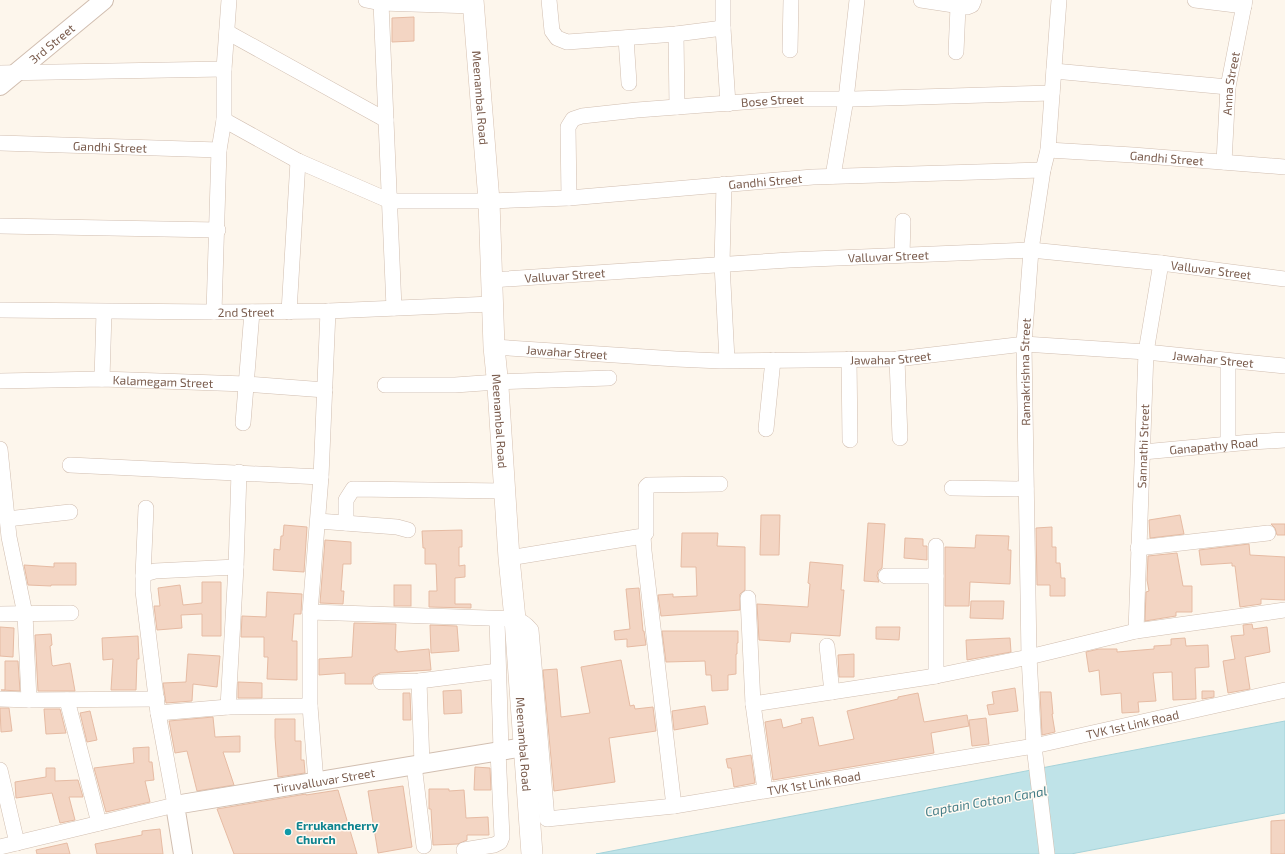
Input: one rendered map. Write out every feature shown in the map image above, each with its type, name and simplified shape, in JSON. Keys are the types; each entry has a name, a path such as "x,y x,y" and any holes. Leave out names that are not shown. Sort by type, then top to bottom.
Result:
{"main road":[{"name":"Meenambal Road","path":"473,3 489,200 494,347 509,558 506,619 524,747 531,848"}],"street":[{"name":"3rd Street","path":"0,86 7,73 104,0"},
{"path":"214,312 218,230 219,150 224,120 224,69 229,0"},
{"path":"549,0 552,31 557,38 567,42 676,34 723,28"},
{"path":"723,0 723,28 728,104"},
{"path":"790,50 791,0"},
{"path":"833,176 846,99 857,0"},
{"path":"921,0 958,7 967,7 972,5 974,0"},
{"name":"Ramakrishna Street","path":"1047,854 1034,746 1029,658 1024,344 1031,250 1043,170 1048,150 1059,0"},
{"name":"Anna Street","path":"1195,0 1244,3 1228,87 1224,162"},
{"path":"394,308 386,120 373,2 473,3"},
{"path":"956,52 958,7"},
{"path":"227,32 386,120"},
{"path":"676,34 677,107"},
{"path":"626,38 629,83"},
{"path":"7,73 224,69"},
{"path":"1054,71 1228,87"},
{"name":"Bose Street","path":"569,198 568,127 573,119 582,116 638,110 782,99 846,99 1052,93"},
{"path":"224,120 298,161 390,201"},
{"name":"Gandhi Street","path":"0,142 219,150"},
{"name":"Gandhi Street","path":"1048,150 1285,167"},
{"path":"290,312 298,161"},
{"name":"Gandhi Street","path":"390,201 569,198 833,176 1043,170"},
{"path":"724,184 722,264 727,360"},
{"path":"902,255 903,221"},
{"path":"0,226 218,230"},
{"name":"Valluvar Street","path":"491,280 788,260 1031,250 1161,263 1285,279"},
{"name":"Sannathi Street","path":"1136,631 1146,352 1161,263"},
{"name":"2nd Street","path":"0,310 104,312 328,312 492,304"},
{"path":"102,379 104,312"},
{"path":"243,422 252,312"},
{"path":"316,782 310,706 310,612 321,477 328,312"},
{"name":"Jawahar Street","path":"494,347 676,360 773,360 897,359 1024,344 1146,352 1285,366"},
{"path":"849,359 850,440"},
{"path":"897,359 900,438"},
{"path":"766,429 773,360"},
{"path":"1228,361 1228,444"},
{"path":"385,385 455,386 497,382 609,378"},
{"name":"Kalamegam Street","path":"0,381 102,379 246,384 325,390"},
{"name":"Ganapathy Road","path":"1143,452 1285,440"},
{"path":"0,449 7,519 4,538 25,614 29,700"},
{"path":"70,465 321,477"},
{"path":"228,707 240,472"},
{"path":"674,806 644,551 643,536 646,533 646,488 648,485 720,484"},
{"path":"952,488 1026,489"},
{"path":"346,523 346,500 353,489 505,491"},
{"path":"146,508 143,591 157,706 182,854"},
{"path":"7,519 70,512"},
{"path":"318,522 397,527 408,530"},
{"path":"1138,548 1268,533"},
{"path":"509,558 643,536"},
{"path":"936,546 936,676"},
{"path":"143,576 155,571 236,567"},
{"path":"886,576 936,576"},
{"path":"748,598 753,704 765,790"},
{"path":"753,704 936,676 1029,658 1136,631 1285,610"},
{"path":"310,612 506,619 498,671 502,837 500,842 464,850"},
{"path":"0,614 71,613"},
{"name":"TVK 1st Link Road","path":"506,619 522,621 531,630 547,819 674,806 1034,746 1285,690"},
{"path":"827,646 832,692"},
{"path":"381,682 420,680 498,671"},
{"path":"420,680 418,765 424,846"},
{"path":"0,699 67,700 157,706 310,706"},
{"path":"67,700 99,823"},
{"name":"Tiruvalluvar Street","path":"174,805 524,747"},
{"path":"0,769 17,843"},
{"path":"0,847 174,805"}],"water":[{"name":"Captain Cotton Canal","path":"1285,721 1285,813 1071,854 596,854"}],"building":[{"path":"414,17 414,41 392,42 392,18"},
{"path":"761,515 780,515 779,555 760,555"},
{"path":"1180,515 1184,534 1150,538 1149,520"},
{"path":"868,523 885,524 882,568 878,571 877,576 879,582 864,581"},
{"path":"1271,524 1285,524 1285,535 1277,535 1275,528"},
{"path":"284,525 307,527 304,572 273,570 274,549 280,550 281,536 283,536"},
{"path":"1052,527 1052,547 1056,547 1056,563 1060,563 1061,578 1065,578 1065,596 1050,596 1050,585 1037,585 1036,528"},
{"path":"462,530 462,547 459,547 459,566 465,565 465,577 455,578 455,604 471,604 471,608 429,607 429,591 437,591 436,564 425,564 425,548 423,548 422,531"},
{"path":"682,533 718,533 717,546 745,547 745,590 740,594 740,610 661,616 658,595 673,594 673,597 697,596 696,567 681,567"},
{"path":"976,535 1009,536 1008,550 1011,550 1010,584 970,582 969,606 945,606 945,547 975,548"},
{"path":"905,538 923,539 923,546 927,546 927,560 904,558"},
{"path":"325,540 351,542 351,564 343,564 341,591 344,591 343,604 320,603"},
{"path":"1249,544 1250,555 1285,557 1285,600 1261,599 1261,604 1240,607 1235,566 1232,566 1232,563 1201,565 1199,550"},
{"path":"1177,553 1183,586 1192,586 1192,612 1176,612 1176,616 1145,621 1146,592 1149,591 1147,580 1148,556"},
{"path":"810,562 843,565 841,590 844,590 840,636 791,633 790,642 759,640 757,604 808,607"},
{"path":"54,563 76,563 76,585 28,585 24,565 54,567"},
{"path":"202,582 221,582 221,636 202,636 202,614 181,615 182,628 157,630 154,606 160,606 158,588 180,585 183,605 202,603"},
{"path":"394,585 411,585 411,606 394,606"},
{"path":"639,588 643,631 646,645 627,647 627,639 615,640 614,631 630,629 626,589"},
{"path":"267,592 302,594 301,614 294,614 292,641 297,641 297,680 267,679 268,657 264,657 264,637 241,637 242,616 266,617"},
{"path":"971,601 1004,601 1003,619 970,618"},
{"path":"354,623 396,624 395,650 397,650 397,652 429,649 431,670 380,673 373,677 372,684 345,684 345,673 319,675 319,659 352,657"},
{"path":"1252,624 1253,629 1267,627 1270,652 1245,657 1250,689 1228,693 1223,661 1235,659 1231,636 1244,635 1243,625"},
{"path":"430,625 457,626 459,651 431,653"},
{"path":"0,627 14,628 13,657 0,656"},
{"path":"876,627 900,627 899,640 876,639"},
{"path":"662,631 738,631 736,674 728,675 728,690 712,691 711,675 706,675 705,661 666,662"},
{"path":"51,634 52,645 50,646 52,665 70,663 75,691 38,691 35,635"},
{"path":"138,636 139,659 137,659 136,690 111,690 113,659 103,660 102,638"},
{"path":"1010,638 1011,652 967,660 966,640"},
{"path":"1185,638 1186,646 1208,645 1209,667 1195,668 1196,699 1173,700 1172,672 1153,673 1156,701 1138,702 1139,712 1122,713 1121,693 1101,695 1099,670 1089,672 1086,652 1099,649 1117,649 1117,652 1154,649 1154,646 1171,645 1171,639"},
{"path":"188,654 220,656 217,687 193,684 192,701 166,703 163,683 186,682"},
{"path":"854,654 854,677 839,677 838,655"},
{"path":"621,660 630,706 634,705 635,709 653,707 656,731 609,738 615,782 554,791 543,670 557,669 561,717 590,713 581,667"},
{"path":"5,661 18,661 20,691 1,690 5,690"},
{"path":"238,682 262,683 262,698 238,698"},
{"path":"1015,688 1018,711 989,715 987,705 994,704 992,692"},
{"path":"461,690 462,713 444,714 443,691"},
{"path":"1202,691 1214,691 1214,697 1202,699"},
{"path":"1040,692 1051,692 1055,732 1042,735"},
{"path":"403,693 410,693 411,720 403,720"},
{"path":"918,693 924,722 967,715 969,726 931,733 934,753 773,780 765,722 781,719 783,728 802,723 801,719 813,717 819,746 854,739 847,711"},
{"path":"705,706 708,724 674,730 672,711"},
{"path":"0,708 9,708 12,731 1,732"},
{"path":"44,709 60,709 66,733 46,734"},
{"path":"90,711 97,740 87,742 80,713"},
{"path":"213,717 215,737 240,736 240,752 223,752 234,785 197,791 187,751 175,753 169,721"},
{"path":"986,718 989,744 972,746 969,720"},
{"path":"275,719 295,719 295,741 301,741 301,760 304,760 305,773 278,777"},
{"path":"149,747 149,762 152,762 154,780 145,781 150,802 106,812 94,768 134,763 133,748"},
{"path":"751,755 755,783 734,787 731,768 728,768 726,759"},
{"path":"475,767 490,768 491,790 474,790"},
{"path":"46,768 55,768 55,781 78,780 83,797 69,797 75,820 60,823 52,793 16,798 15,782 46,777"},
{"path":"403,786 412,847 378,853 368,791"},
{"path":"429,789 449,789 449,791 464,790 466,818 488,817 489,835 467,835 467,840 458,844 433,845 431,809 429,809"},
{"name":"Errukancherry Church","path":"338,790 357,854 234,854 217,809 306,794"},
{"path":"1285,820 1285,854 1271,854 1271,821"},
{"path":"160,829 163,854 97,854 95,844 142,835 142,831"},
{"path":"67,843 70,854 37,854 36,850"}],"place":[{"name":"Errukancherry Church","path":"288,832"}]}
